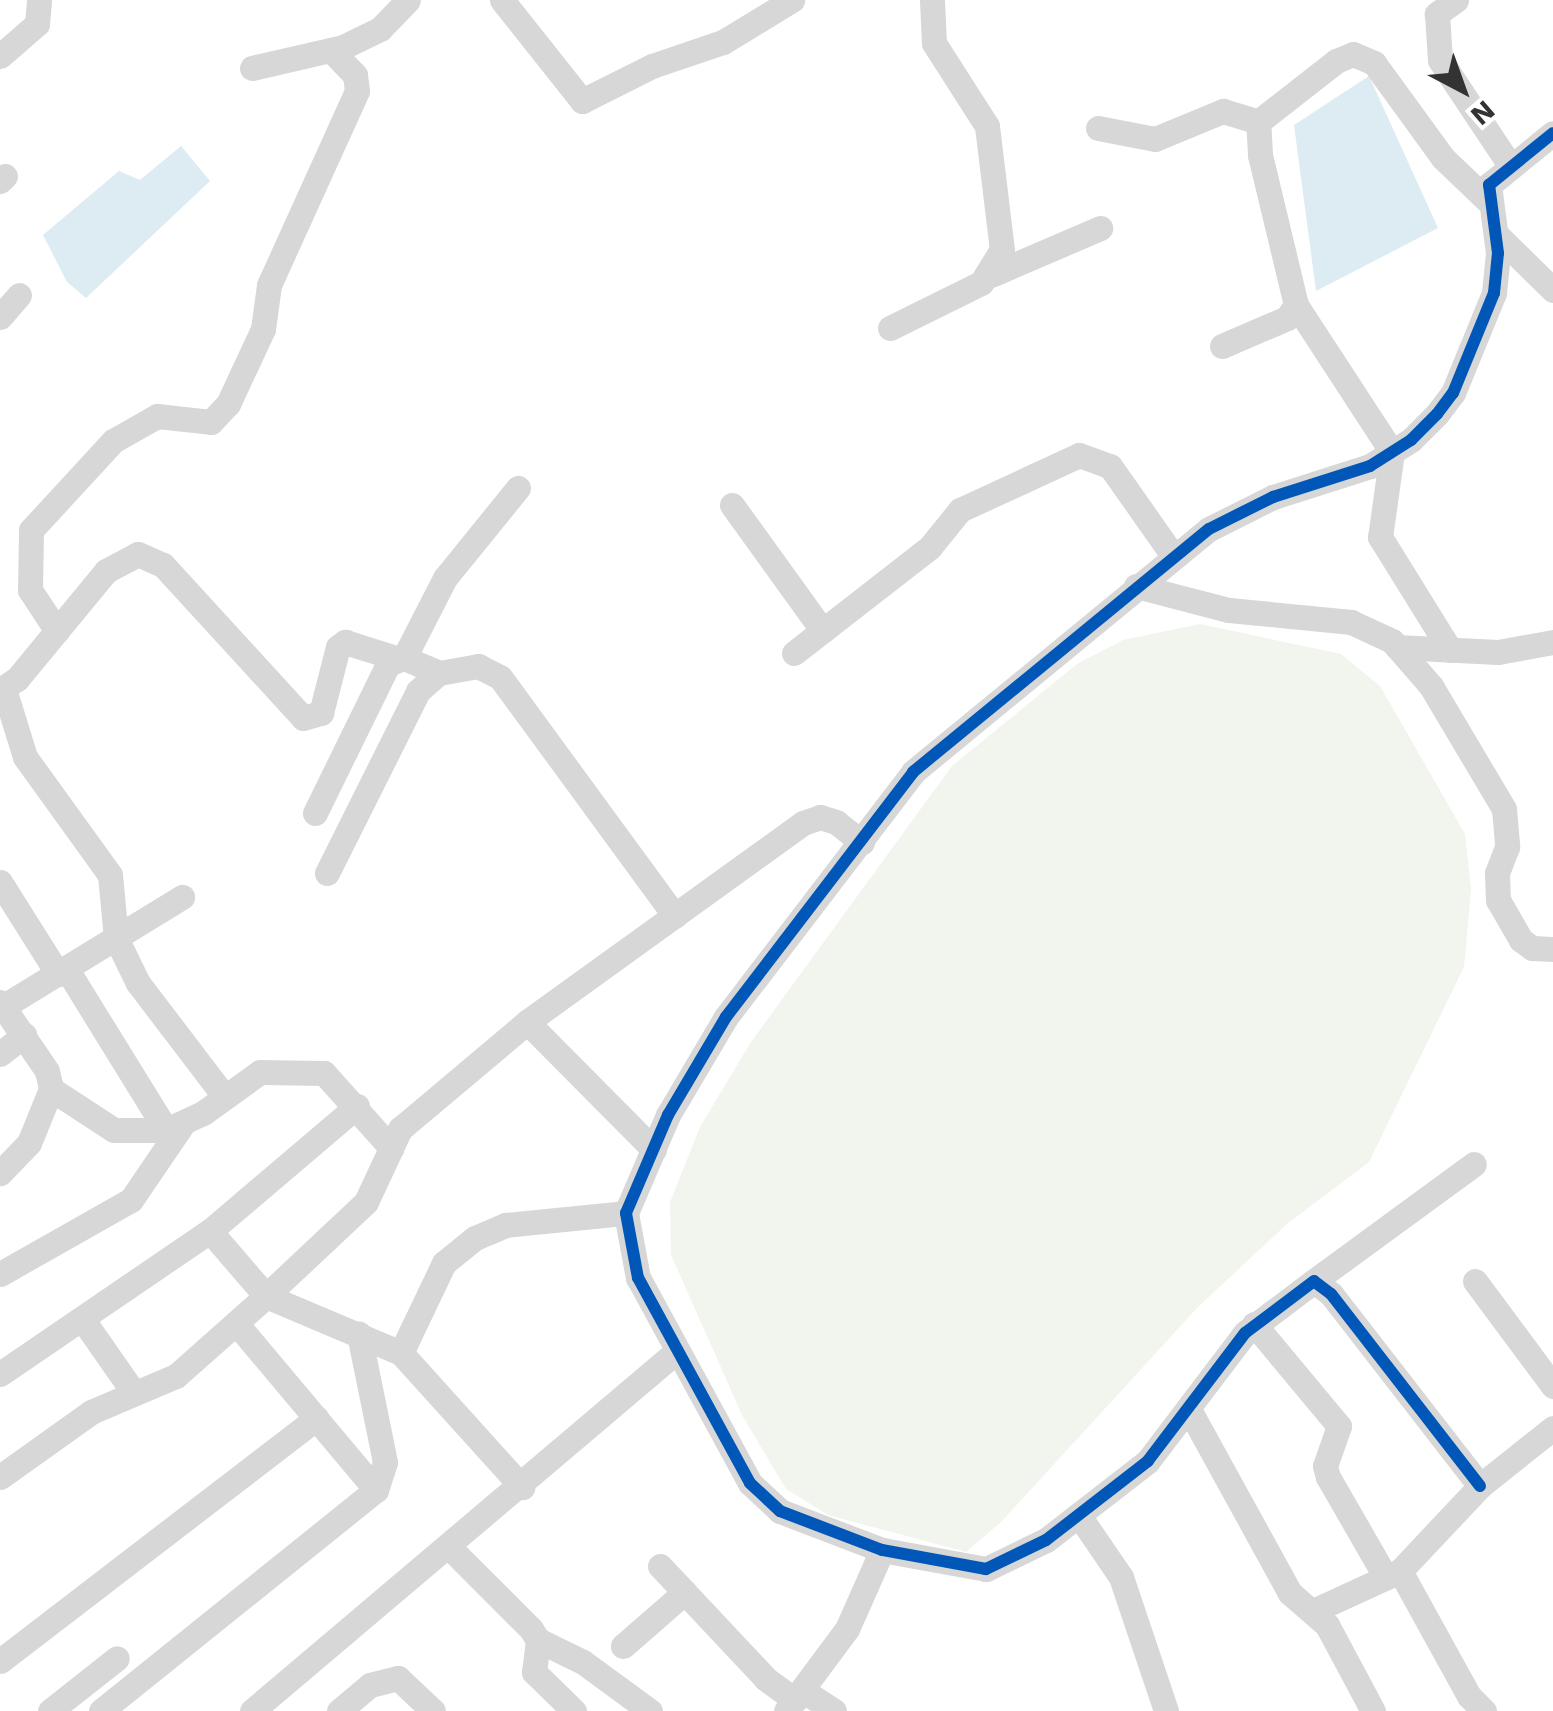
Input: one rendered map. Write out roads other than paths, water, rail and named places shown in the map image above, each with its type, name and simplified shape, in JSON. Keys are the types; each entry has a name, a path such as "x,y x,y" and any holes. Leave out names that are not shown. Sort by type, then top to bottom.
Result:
{"street":[{"path":"0,56 37,24 39,0"},
{"path":"252,68 331,50 380,30 408,0"},
{"path":"502,0 582,101 667,60 723,42 792,0"},
{"path":"932,0 934,43 987,126 1002,250 991,274"},
{"path":"1456,0 1438,14 1440,60 1509,164"},
{"path":"57,631 30,590 31,530 113,441 157,416 211,422 228,404 262,328 269,285 357,92 355,74 331,50"},
{"path":"1258,122 1336,61 1366,56 1443,158 1487,200"},
{"path":"1098,128 1155,139 1222,111 1258,122"},
{"path":"1258,122 1260,156 1296,304 1392,452 1380,536 1450,650"},
{"path":"1474,1164 1254,1324 1191,1413 1120,1488 1080,1518 986,1569 882,1550 764,1499 638,1278 626,1214 654,1150 726,1017 913,772 952,735 1174,557 1240,512 1392,452 1453,394 1488,316 1496,234 1487,200 1489,185 1509,164 1553,132"},
{"path":"890,328 991,274 1100,228"},
{"path":"1496,234 1543,262 1553,290"},
{"path":"0,317 19,295"},
{"path":"1222,346 1287,318 1296,304"},
{"path":"794,653 930,547 960,510 1080,455 1110,466 1174,557"},
{"path":"315,813 445,578 518,488"},
{"path":"732,505 823,631"},
{"path":"224,1096 138,982 116,938 110,875 25,757 2,690 106,571 138,554 163,565 304,718 320,713 338,647 345,642 438,673 478,666 500,677 675,916"},
{"path":"1136,586 1229,610 1351,622 1398,647 1431,686 1504,808 1507,847 1497,874 1498,900 1520,940 1532,948 1553,949"},
{"path":"1398,647 1523,651 1553,642"},
{"path":"327,873 418,691 438,673"},
{"path":"0,1478 91,1412 176,1376 366,1202 400,1129 527,1022 820,817 862,842"},
{"path":"0,882 174,1127"},
{"path":"174,1127 114,1130 52,1089 24,1035 2,1004 182,897"},
{"path":"527,1022 654,1150"},
{"path":"0,1054 24,1035"},
{"path":"0,1274 131,1200 174,1127 260,1072 324,1072 358,1106 391,1148"},
{"path":"0,1173 29,1143 52,1089"},
{"path":"0,1374 210,1231 358,1106"},
{"path":"401,1353 444,1264 475,1238 505,1225 626,1214"},
{"path":"210,1231 266,1296 401,1353 522,1487"},
{"path":"1314,1281 1331,1294 1480,1486"},
{"path":"1475,1281 1553,1386"},
{"path":"83,1320 134,1394"},
{"path":"236,1322 376,1490"},
{"path":"1254,1324 1338,1426 1325,1466 1328,1478 1484,1711"},
{"path":"101,1711 376,1490 385,1462 359,1334"},
{"path":"252,1711 522,1487 677,1350"},
{"path":"1191,1413 1290,1593 1327,1625 1373,1711"},
{"path":"0,1661 317,1418"},
{"path":"1313,1611 1393,1574 1480,1486 1553,1428"},
{"path":"1080,1518 1121,1577 1166,1711"},
{"path":"449,1548 538,1640 582,1662 650,1711"},
{"path":"794,1700 868,1593 882,1550"},
{"path":"660,1566 766,1679 794,1700 834,1711"},
{"path":"623,1646 685,1592"},
{"path":"538,1640 534,1672 574,1711"},
{"path":"50,1711 117,1658"},
{"path":"338,1711 370,1685 398,1678 433,1711"}]}
